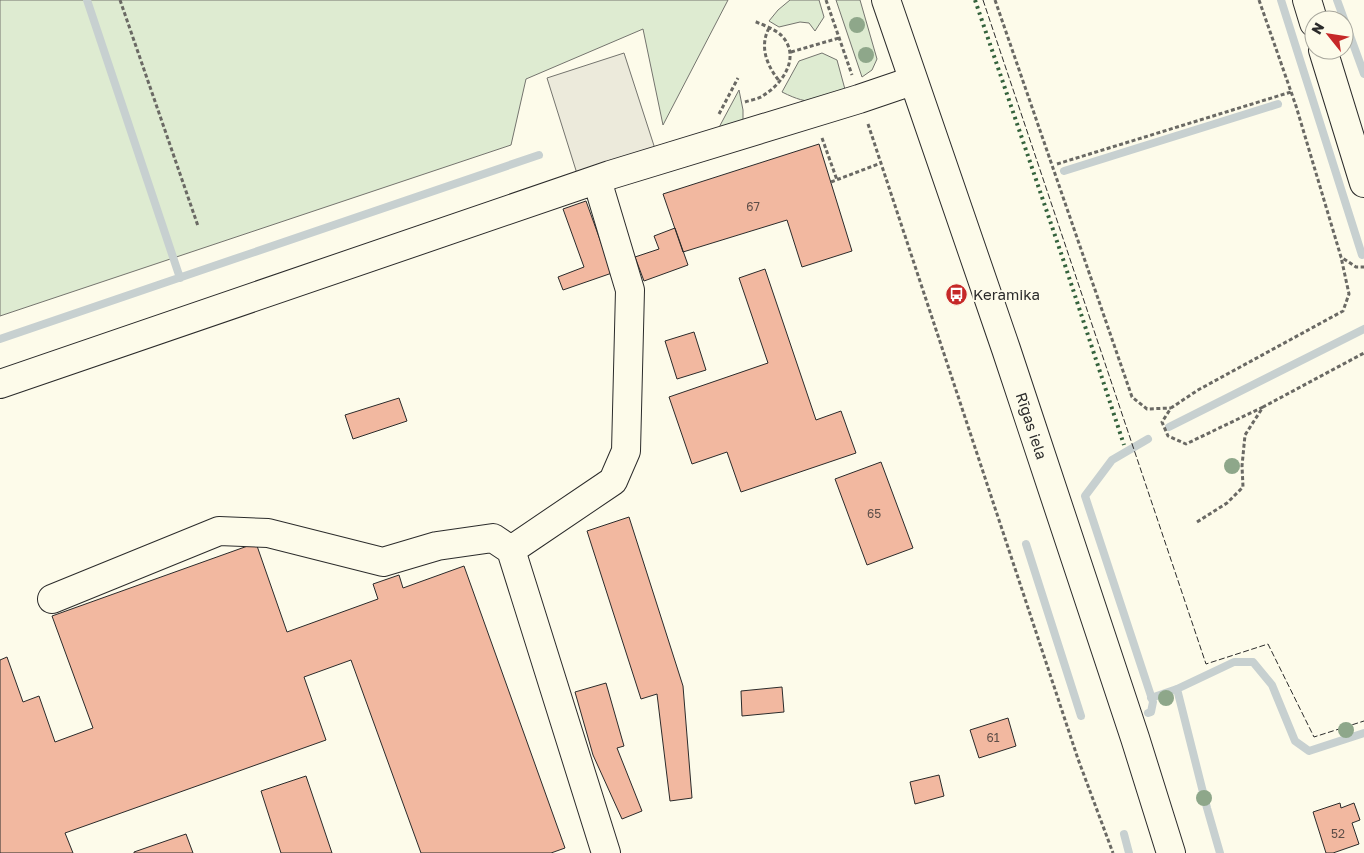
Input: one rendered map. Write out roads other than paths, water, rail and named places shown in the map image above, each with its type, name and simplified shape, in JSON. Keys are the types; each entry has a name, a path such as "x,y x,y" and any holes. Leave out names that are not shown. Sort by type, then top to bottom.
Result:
{"street":[{"name":"Rīgas iela","path":"886,0 912,81 1012,367 1135,738 1171,853"},
{"path":"1325,60 1364,183"},
{"path":"0,384 597,180 912,81"},
{"path":"511,550 613,481 626,451 630,290 597,180"},
{"path":"52,599 220,531 268,533 383,562 437,546 493,538 511,550 606,853"}],"waterway":[{"path":"87,0 180,278"},
{"path":"1281,0 1362,255"},
{"path":"1337,0 1364,74"},
{"path":"1064,171 1278,104"},
{"path":"0,339 539,155"},
{"path":"1169,427 1364,329"},
{"path":"1148,439 1112,460 1085,496 1153,702 1151,712 1148,713"},
{"path":"1026,544 1081,716"},
{"path":"1151,698 1177,689 1234,662 1253,662 1272,685 1295,741 1309,751 1364,733"},
{"path":"1177,689 1220,853"},
{"path":"1124,834 1129,853"}],"place":[{"name":"Keramika","path":"957,295"}]}
